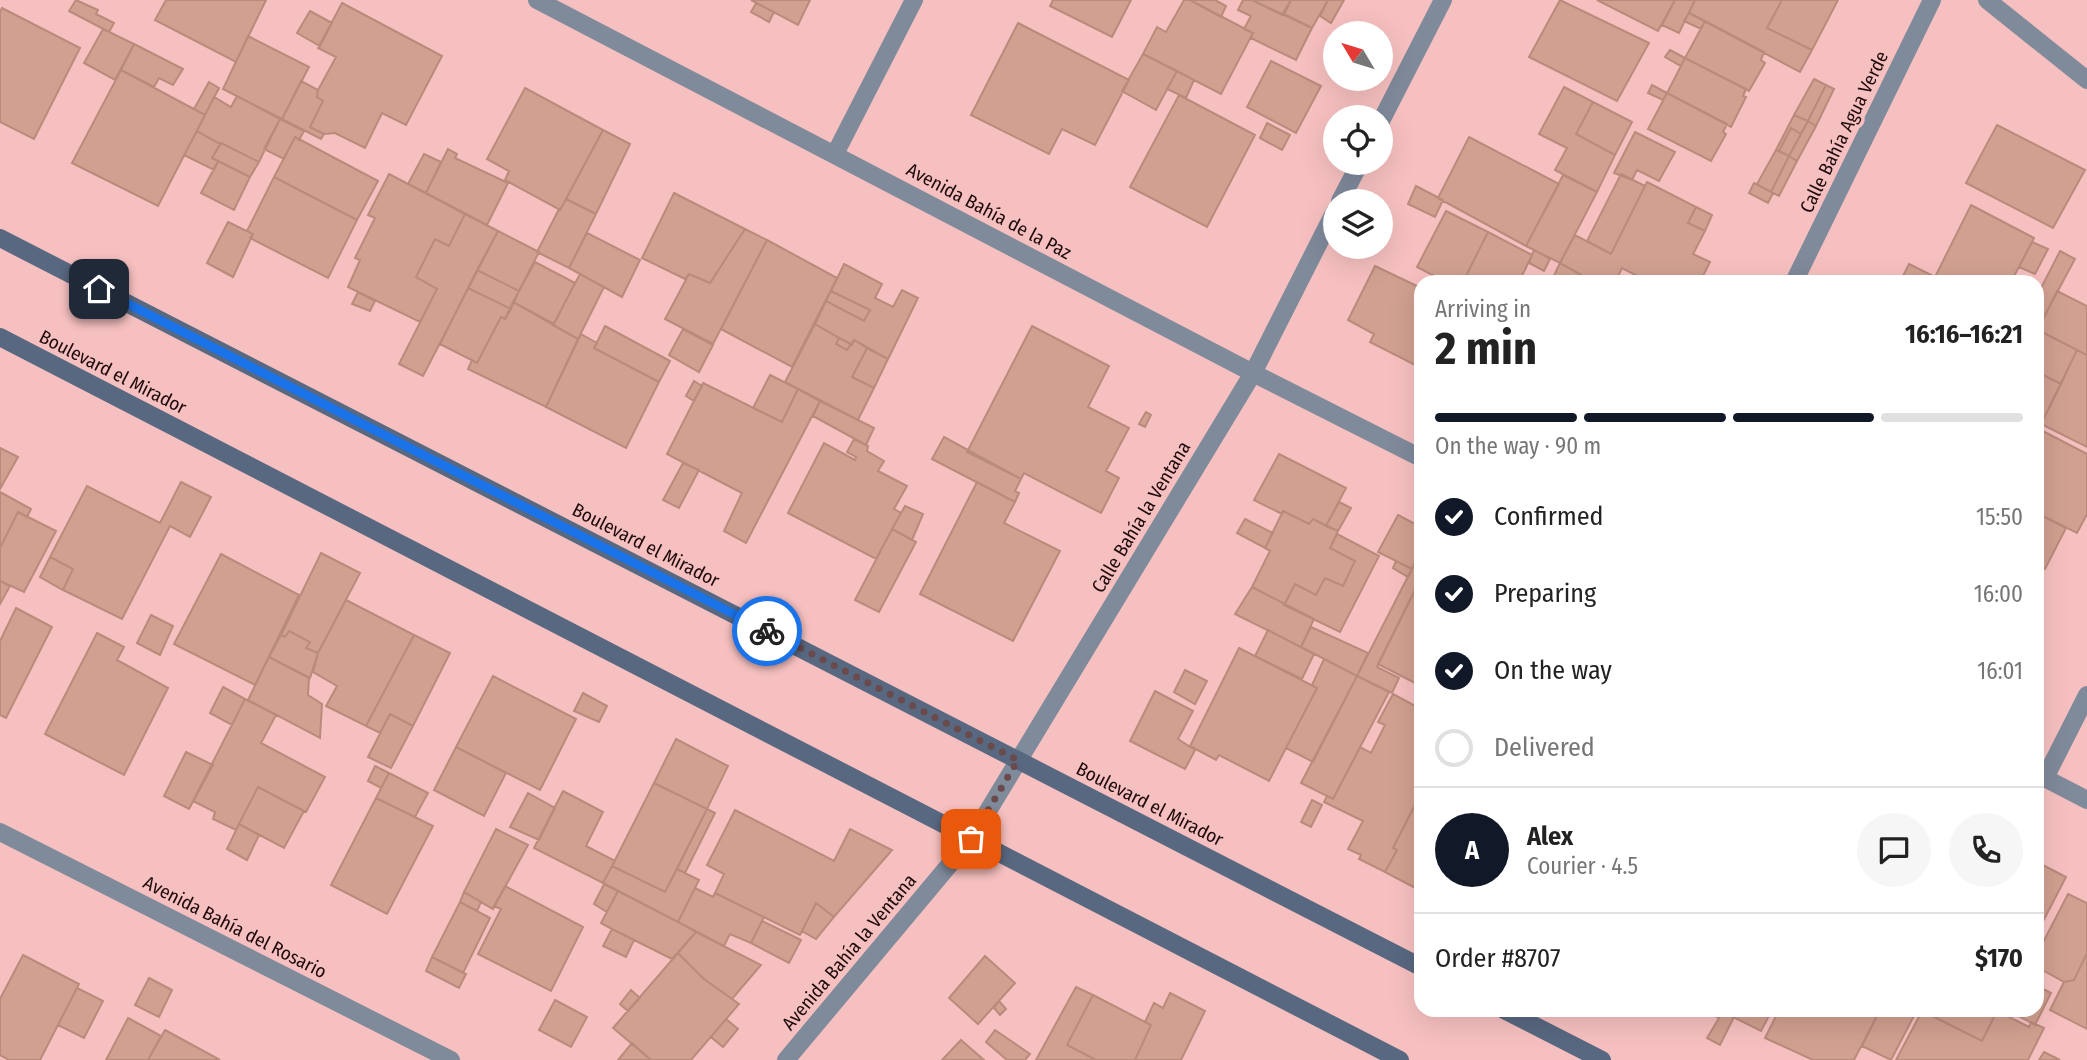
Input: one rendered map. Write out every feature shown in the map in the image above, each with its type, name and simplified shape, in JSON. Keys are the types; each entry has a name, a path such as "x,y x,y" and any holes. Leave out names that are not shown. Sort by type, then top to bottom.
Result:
{"main road":[{"name":"Boulevard el Mirador","path":"0,238 1414,963"},
{"name":"Boulevard el Mirador","path":"0,337 1401,1060"},
{"path":"1518,1017 1602,1060"}],"street":[{"name":"Avenida Bahía de la Paz","path":"537,0 1414,454"},
{"path":"835,154 914,0"},
{"path":"1389,105 1443,0"},
{"name":"Calle Bahía Agua Verde","path":"1797,275 1932,0"},
{"path":"1987,0 2087,80"},
{"name":"Calle Bahía la Ventana","path":"971,839 1253,373 1323,235"},
{"path":"2044,771 2087,695"},
{"path":"2044,778 2087,800"},
{"name":"Avenida Bahía del Rosario","path":"0,832 451,1060"},
{"name":"Avenida Bahía la Ventana","path":"786,1060 971,839"}],"building":[{"path":"76,0 98,10 96,14 114,23 109,32 69,11"},
{"path":"166,0 266,0 236,62 155,20"},
{"path":"751,0 810,0 798,25"},
{"path":"1053,0 1131,0 1112,37 1050,6"},
{"path":"1184,0 1190,0 1253,33 1221,94 1143,54 1157,27 1166,32"},
{"path":"1190,0 1215,0 1226,6 1221,17"},
{"path":"1243,0 1252,0 1312,28 1296,60 1251,38 1253,33 1244,29 1251,16 1238,10"},
{"path":"1252,0 1291,0 1282,15"},
{"path":"1291,0 1328,0 1312,28 1284,14"},
{"path":"1328,0 1344,0 1332,21 1320,16"},
{"path":"1560,0 1649,43 1617,101 1529,57"},
{"path":"1597,0 1675,0 1658,31"},
{"path":"1675,0 1695,0 1679,33 1662,25"},
{"path":"1695,0 1782,0 1767,28 1812,50 1800,72 1689,13"},
{"path":"1782,0 1838,0 1812,50 1767,28"},
{"path":"342,3 442,56 406,125 382,113 365,148 335,133 324,134 310,127 323,101 317,97 318,90 336,57 318,48"},
{"path":"756,3 774,12 769,22 751,12"},
{"path":"2,8 80,48 34,139 0,122"},
{"path":"310,11 332,23 320,46 297,33"},
{"path":"1689,13 1705,21 1701,29 1684,21"},
{"path":"1705,21 1764,52 1761,60 1765,63 1749,91 1685,58"},
{"path":"1018,23 1129,80 1095,145 1062,129 1049,154 971,115"},
{"path":"103,29 134,44 115,80 84,63"},
{"path":"248,36 309,67 282,119 223,89"},
{"path":"134,44 183,69 173,85 159,78 154,87 121,70"},
{"path":"1670,50 1685,58 1681,66 1665,57"},
{"path":"1143,54 1177,71 1156,110 1122,91"},
{"path":"1685,58 1746,89 1743,96 1746,97 1731,127 1667,93"},
{"path":"1271,61 1321,86 1296,133 1247,107"},
{"path":"121,70 205,115 158,206 72,163"},
{"path":"1177,71 1194,80 1186,98 1167,89"},
{"path":"1814,79 1826,85 1808,121 1794,115"},
{"path":"301,81 318,90 317,97 323,101 310,127 324,134 321,139 282,119"},
{"path":"209,82 219,88 205,115 194,109"},
{"path":"1652,85 1667,93 1663,100 1648,93"},
{"path":"1826,85 1834,89 1816,126 1808,121"},
{"path":"1564,87 1593,102 1576,134 1615,155 1597,192 1555,170 1567,148 1539,134"},
{"path":"525,88 603,130 560,210 505,180 509,171 487,159"},
{"path":"1667,93 1727,124 1723,132 1726,134 1711,161 1648,129"},
{"path":"1179,95 1255,135 1207,227 1130,187"},
{"path":"237,96 280,119 259,162 197,131 214,97 231,107"},
{"path":"1593,102 1632,122 1615,155 1576,134"},
{"path":"1794,115 1808,121 1801,134 1791,128 1779,151 1776,150"},
{"path":"280,119 304,131 299,140 295,137 284,159 264,149"},
{"path":"1808,121 1816,126 1797,161 1789,156"},
{"path":"1267,123 1290,135 1282,150 1260,138"},
{"path":"1997,125 2085,170 2053,228 1966,183"},
{"path":"1791,128 1801,134 1789,156 1779,151"},
{"path":"603,130 630,144 596,214 566,199"},
{"path":"197,131 220,144 212,158 218,161 214,170 184,155"},
{"path":"1635,132 1675,152 1659,181 1637,170 1632,180 1614,173"},
{"path":"295,137 378,181 357,220 274,177"},
{"path":"1469,137 1559,184 1526,246 1438,198"},
{"path":"221,143 259,162 250,177 212,158"},
{"path":"448,149 457,154 455,158 508,183 487,225 426,193"},
{"path":"1776,150 1789,156 1771,192 1757,184"},
{"path":"424,154 441,162 426,193 408,184"},
{"path":"1789,156 1797,161 1779,196 1771,192"},
{"path":"218,161 250,177 234,210 201,193"},
{"path":"389,174 465,214 449,246 435,239 416,277 437,289 420,322 348,287 360,260 355,258 375,218 368,215"},
{"path":"1621,174 1645,186 1611,254 1587,241"},
{"path":"1563,175 1597,192 1560,263 1526,246"},
{"path":"274,177 357,220 328,278 250,238 253,234 247,231"},
{"path":"1647,182 1696,207 1688,223 1705,231 1693,254 1710,262 1704,275 1636,275 1622,268 1618,275 1581,275 1560,263 1575,235 1611,254"},
{"path":"1754,183 1773,193 1768,203 1749,193"},
{"path":"1416,186 1443,200 1435,217 1408,204"},
{"path":"674,193 745,229 710,283 689,274 685,279 642,258"},
{"path":"566,199 596,214 569,268 537,252"},
{"path":"1971,205 2034,238 2015,275 1936,275"},
{"path":"1696,207 1712,215 1705,231 1688,223"},
{"path":"1446,211 1488,232 1466,275 1432,275 1417,267"},
{"path":"465,214 498,231 423,376 399,364 437,289 416,277 435,239 449,246"},
{"path":"228,222 253,234 233,277 207,263"},
{"path":"745,229 767,240 713,344 665,319 689,274 710,283"},
{"path":"498,231 539,252 519,291 477,270"},
{"path":"1488,232 1532,255 1522,275 1466,275"},
{"path":"587,233 640,260 622,297 569,268"},
{"path":"767,240 837,278 792,367 721,329"},
{"path":"2032,242 2048,249 2035,274 2019,267"},
{"path":"1534,250 1550,259 1544,271 1529,263"},
{"path":"2060,251 2075,259 2045,315 2044,282"},
{"path":"535,262 575,283 554,324 513,302"},
{"path":"1560,263 1581,275 1554,275"},
{"path":"844,264 882,284 875,298 893,307 902,290 918,298 888,359 854,340 852,345 815,324 826,301 864,321 870,310 831,291"},
{"path":"1909,264 1931,275 1904,275"},
{"path":"1375,266 1414,285 1414,364 1370,342 1374,334 1348,320"},
{"path":"477,270 519,291 511,309 468,288"},
{"path":"580,274 604,287 578,339 553,325"},
{"path":"468,288 511,309 505,319 501,317 477,363 440,344"},
{"path":"831,291 870,310 864,321 826,301"},
{"path":"2057,291 2087,306 2087,355 2044,333 2044,318"},
{"path":"358,292 375,301 370,311 352,304"},
{"path":"513,302 578,339 546,407 468,369 472,360 477,363 501,317 505,319"},
{"path":"815,324 839,338 836,344 847,350 854,340 867,348 852,377 874,388 858,420 785,382"},
{"path":"605,326 670,361 659,382 594,348"},
{"path":"1032,326 1109,366 1088,407 1129,428 1106,471 1119,478 1101,513 1024,473 1021,479 967,452"},
{"path":"683,329 713,345 699,372 669,355"},
{"path":"2044,333 2077,350 2061,384 2044,376"},
{"path":"581,334 597,343 594,348 659,382 626,448 546,407"},
{"path":"839,338 851,344 847,350 836,344"},
{"path":"867,348 888,359 874,388 852,377"},
{"path":"2077,350 2087,355 2087,447 2044,426 2044,418"},
{"path":"770,375 798,389 782,422 753,408"},
{"path":"2044,376 2061,384 2044,418"},
{"path":"694,381 702,386 694,401 686,396"},
{"path":"703,383 782,422 798,389 820,401 746,543 724,531 742,493 667,454"},
{"path":"820,401 874,428 866,445 813,416"},
{"path":"1146,412 1151,415 1145,427 1139,424"},
{"path":"2044,432 2087,454 2087,514 2077,533 2044,516"},
{"path":"944,437 1021,479 1015,491 1019,493 1015,502 932,459"},
{"path":"854,439 868,446 867,451 884,461 878,471 907,486 894,509 901,513 876,559 788,513 824,443 855,460 856,457 847,452"},
{"path":"0,448 18,457 0,489"},
{"path":"1279,454 1346,488 1326,526 1313,519 1309,524 1254,500"},
{"path":"683,463 699,470 679,508 663,500"},
{"path":"181,482 211,497 190,537 170,526 122,619 63,590 73,569 50,557 87,486 160,523"},
{"path":"977,482 1015,502 1004,523 1060,551 1013,641 920,594"},
{"path":"0,492 31,509 27,517 18,512 0,548"},
{"path":"1339,502 1351,508 1338,531 1326,526"},
{"path":"905,506 923,514 912,540 892,529"},
{"path":"1283,511 1309,524 1313,519 1338,531 1330,548 1355,561 1343,586 1325,578 1316,595 1295,584 1285,604 1252,587 1270,551 1265,548"},
{"path":"18,512 56,531 24,592 0,581 0,548"},
{"path":"1398,515 1414,523 1412,569 1378,552"},
{"path":"2044,517 2066,528 2044,568"},
{"path":"1245,519 1273,533 1265,548 1237,533"},
{"path":"892,529 916,542 879,612 855,600"},
{"path":"1337,534 1379,556 1340,632 1284,605 1295,584 1316,595 1325,578 1343,586 1355,561 1330,548"},
{"path":"321,553 360,573 318,653 306,648 310,642 289,631 285,637 281,635"},
{"path":"221,554 299,595 255,685 174,644"},
{"path":"50,557 73,569 63,590 40,577"},
{"path":"1396,561 1412,569 1408,577 1393,568"},
{"path":"1414,565 1414,592 1377,667 1399,678 1392,693 1357,676"},
{"path":"0,581 10,586 0,604"},
{"path":"1252,587 1314,619 1301,647 1235,614"},
{"path":"1414,592 1414,682 1378,664"},
{"path":"346,600 414,635 366,726 326,706 337,686 313,672 318,653"},
{"path":"16,608 52,627 6,718 0,715 0,641"},
{"path":"151,615 173,626 160,655 137,643"},
{"path":"1311,627 1368,653 1357,676 1301,647"},
{"path":"1268,630 1314,654 1302,679 1255,656"},
{"path":"289,631 310,642 306,648 318,653 310,678 269,657 281,635 285,637"},
{"path":"97,633 124,647 117,660 168,688 124,775 45,734"},
{"path":"414,635 450,653 413,726 390,714 380,733 366,726"},
{"path":"1239,648 1317,688 1269,781 1219,755 1216,760 1190,746"},
{"path":"269,657 309,678 308,695 322,704 320,738 248,700"},
{"path":"1324,659 1357,676 1313,762 1286,748 1317,688 1312,685"},
{"path":"1185,670 1207,681 1195,704 1174,692"},
{"path":"493,676 576,719 540,790 456,747"},
{"path":"1357,676 1389,692 1333,799 1301,783"},
{"path":"223,687 245,699 232,725 210,713"},
{"path":"1155,691 1193,711 1178,739 1195,750 1185,769 1130,741"},
{"path":"583,693 607,706 599,722 574,711"},
{"path":"1393,694 1414,705 1414,807 1393,848 1397,850 1385,872 1359,859 1361,855 1348,849 1363,821 1324,802 1327,796 1333,799 1360,747 1371,753 1385,725 1378,722"},
{"path":"245,699 276,715 261,743 325,777 306,812 258,787 236,830 213,819 215,812 193,801"},
{"path":"390,714 413,726 391,768 368,757"},
{"path":"676,739 728,766 707,809 654,783"},
{"path":"456,747 506,773 484,816 434,790"},
{"path":"186,752 213,765 189,809 164,796"},
{"path":"375,766 389,773 381,788 368,781"},
{"path":"389,773 428,793 415,817 376,798"},
{"path":"654,783 707,809 665,892 612,866"},
{"path":"258,787 304,811 284,848 239,824"},
{"path":"563,791 603,812 586,846 615,861 603,883 534,848"},
{"path":"528,793 555,808 539,840 510,827"},
{"path":"376,798 433,826 387,914 331,885"},
{"path":"1312,800 1322,805 1311,827 1301,822"},
{"path":"1414,807 1414,887 1385,872 1397,850 1393,848"},
{"path":"707,809 715,813 685,873 677,869"},
{"path":"735,810 834,861 850,829 892,850 834,917 816,903 800,935 715,893 724,874 707,865"},
{"path":"239,824 259,835 247,860 227,849"},
{"path":"496,829 528,845 493,909 464,892"},
{"path":"612,866 665,892 677,869 699,880 678,922 603,883"},
{"path":"2044,866 2066,877 2044,919"},
{"path":"604,884 618,891 607,912 594,904"},
{"path":"505,886 583,927 551,991 478,954 501,909 494,906"},
{"path":"695,888 713,897 715,893 764,917 751,943 730,934 724,946 678,922"},
{"path":"618,891 696,932 672,959 612,929 601,923"},
{"path":"464,892 481,902 477,911 460,902"},
{"path":"2068,894 2087,903 2087,953 2074,980 2064,982 2044,971 2044,940"},
{"path":"460,902 490,918 463,973 432,957"},
{"path":"816,903 834,917 816,939 802,931"},
{"path":"762,921 801,940 789,963 751,943"},
{"path":"612,929 634,940 626,957 603,946"},
{"path":"696,932 761,965 732,999 704,979 678,953"},
{"path":"678,953 704,979 739,1004 691,1060 651,1060 613,1028"},
{"path":"2087,953 2087,1029 2050,1010 2064,982 2074,980"},
{"path":"23,955 79,984 40,1060 9,1060 0,1055 0,999"},
{"path":"985,956 1015,983 978,1024 949,998"},
{"path":"432,957 466,974 459,988 426,971"},
{"path":"149,978 172,990 159,1017 135,1005"},
{"path":"1076,987 1093,995 1067,1045 1096,1060 1036,1060"},
{"path":"77,988 103,1001 84,1038 58,1025"},
{"path":"631,990 640,998 628,1011 620,1004"},
{"path":"2044,990 2051,993 2044,1007"},
{"path":"1170,993 1205,1011 1181,1060 1135,1060 1151,1025 1145,1022 1154,1003 1163,1008"},
{"path":"1093,995 1151,1025 1135,1060 1096,1060 1067,1045"},
{"path":"555,1000 587,1017 571,1047 539,1030"},
{"path":"999,1001 1006,1009 1000,1015 994,1008"},
{"path":"1717,1017 1734,1017 1720,1045 1707,1038 1719,1018"},
{"path":"1733,1017 1768,1017 1761,1031"},
{"path":"1776,1017 1876,1017 1854,1060 1813,1060 1765,1038"},
{"path":"1876,1017 1913,1017 1891,1060 1862,1046"},
{"path":"1919,1017 1934,1017 1982,1041 1994,1017 2009,1017 2029,1027 2031,1022 2044,1028 2028,1060 1896,1060"},
{"path":"1935,1017 1994,1017 1982,1041"},
{"path":"2021,1017 2039,1017 2035,1025"},
{"path":"128,1018 161,1036 148,1060 106,1060"},
{"path":"726,1019 738,1029 723,1047 711,1037"},
{"path":"165,1030 220,1060 148,1060"},
{"path":"995,1030 1030,1054 1025,1060 1007,1060 986,1042"},
{"path":"961,1040 984,1060 942,1060"},
{"path":"632,1043 651,1060 618,1060"},
{"path":"2044,1052 2060,1060 2039,1060"}],"way so far":[{"path":"767,631 1018,760 971,839"}],"route":[{"path":"99,289 767,631"}]}
